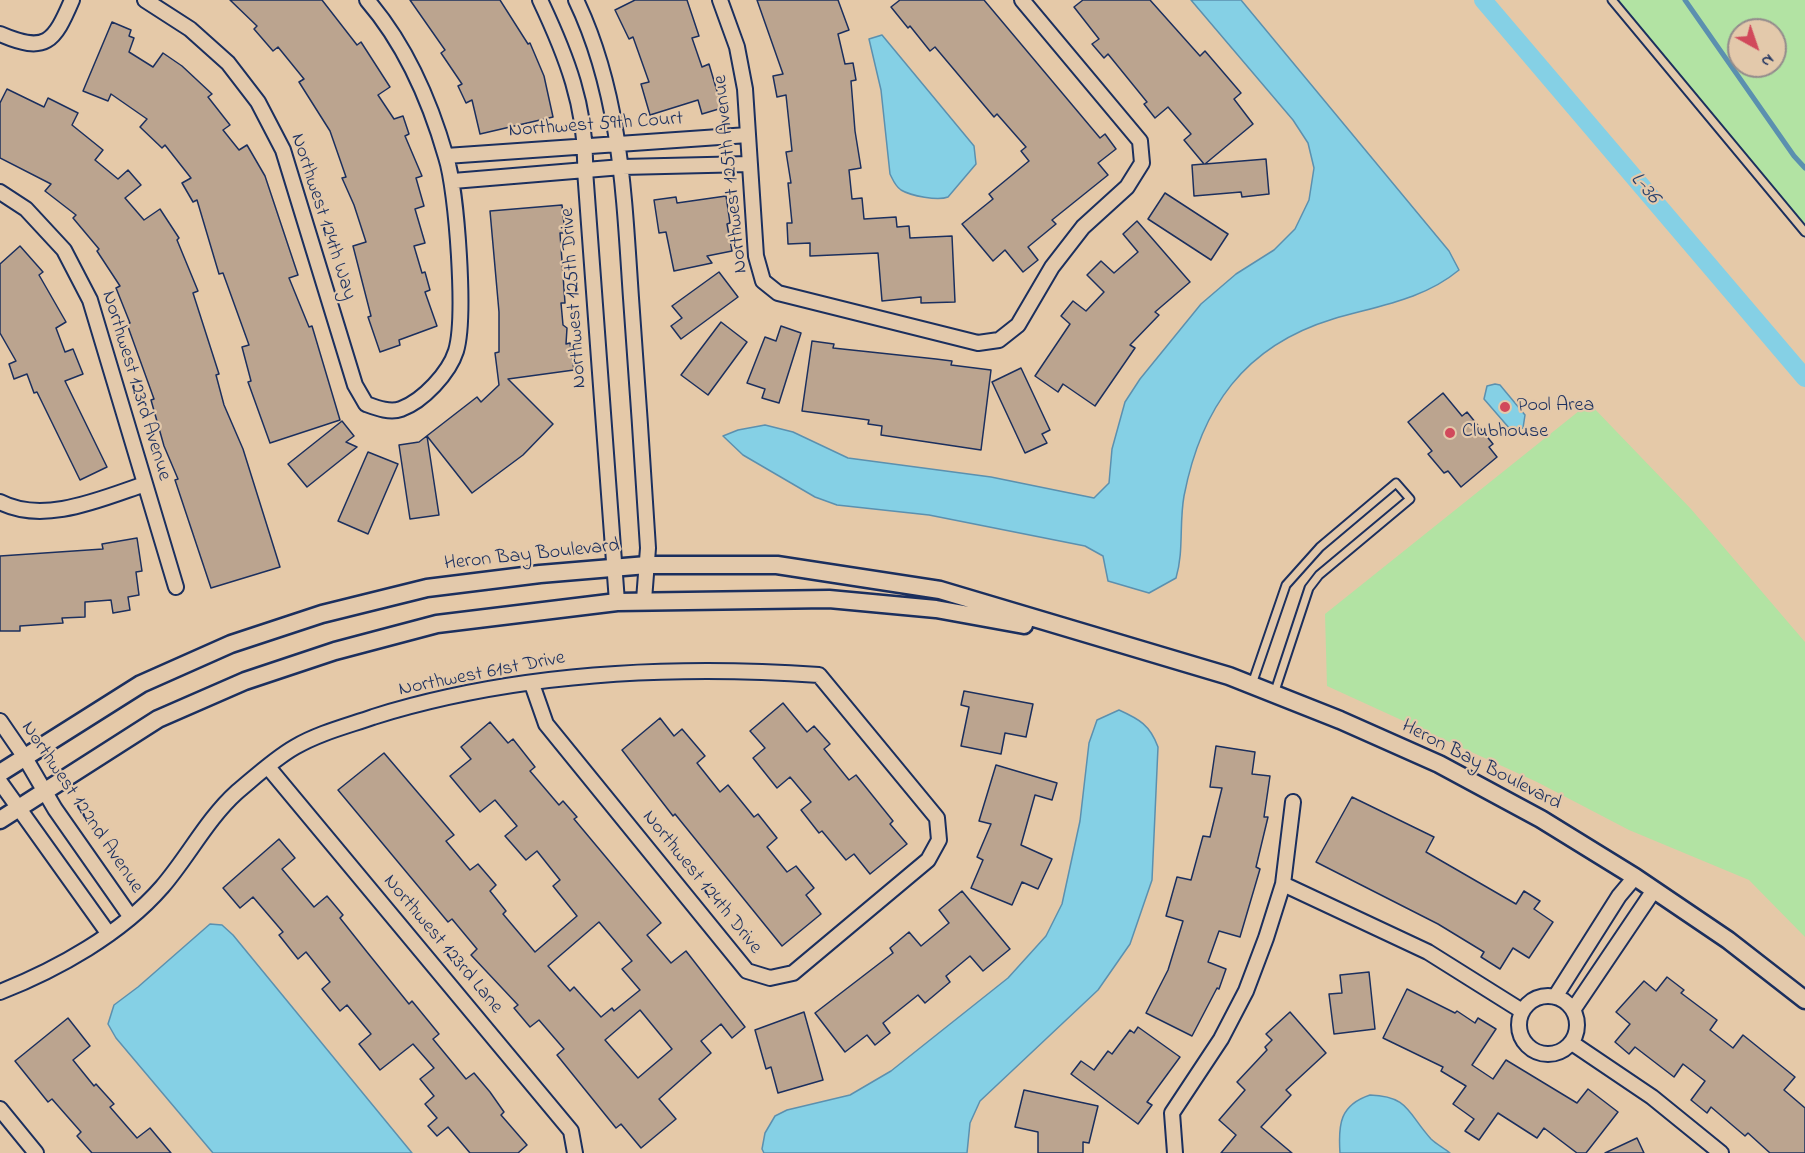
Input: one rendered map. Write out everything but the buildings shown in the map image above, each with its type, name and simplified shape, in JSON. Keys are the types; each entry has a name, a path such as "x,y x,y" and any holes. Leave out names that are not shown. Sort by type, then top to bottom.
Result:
{"street":[{"path":"0,34 24,45 44,42 59,30 72,0"},
{"name":"Northwest 124th Way","path":"145,0 190,29 228,63 258,102 283,150 355,385 366,404 383,410 400,409 418,399 442,376 456,352 461,321 453,181"},
{"path":"367,0 407,58 433,114 453,181 622,167 750,164"},
{"name":"Northwest 125th Drive","path":"540,0 561,45 578,93 585,147 617,602"},
{"path":"576,0 589,27 607,81 622,167 648,548 644,600"},
{"name":"Northwest 125th Avenue","path":"720,0 737,47 745,89 756,256 763,281 778,293 978,344 999,340 1018,325 1052,267 1083,227 1127,187 1142,163 1140,141 1022,0"},
{"name":"Northwest 59th Court","path":"446,156 748,135"},
{"name":"Northwest 123rd Avenue","path":"0,192 26,209 64,250 90,300 176,586"},
{"path":"0,502 8,506 48,511 90,502 145,484"},
{"name":"Heron Bay Boulevard","path":"0,773 141,684 231,644 322,614 427,588 540,574 647,565 777,565 940,590 1274,694 1439,764 1541,819 1635,877 1728,940 1805,1000"},
{"name":"Heron Bay Boulevard","path":"0,820 17,806 158,719 245,681 335,651 437,624 644,600 829,599 936,609 1102,639"},
{"name":"Northwest 61st Drive","path":"0,992 79,955 130,916 161,888 234,795 296,746 328,732 407,707 476,692 589,675 683,669 819,675"},
{"name":"Northwest 124th Drive","path":"532,684 546,724 747,971 770,978 793,974 928,860 939,840 937,818 819,675"},
{"name":"Northwest 122nd Avenue","path":"0,721 130,916"},
{"name":"Northwest 123rd Lane","path":"268,767 571,1131 575,1153"},
{"path":"0,782 108,933"},
{"path":"1175,1153 1172,1113 1221,1039 1246,991 1283,884 1293,802"},
{"path":"1555,997 1619,896 1635,877"},
{"path":"1283,884 1428,952 1522,1011"},
{"path":"1573,1010 1654,890"},
{"path":"1555,997 1564,1000 1573,1010 1578,1024 1572,1043 1556,1054 1537,1053 1528,1047 1519,1031 1522,1011 1537,999 1555,997"},
{"path":"1572,1043 1652,1097 1721,1153"},
{"path":"0,1109 36,1153"}],"lane":[{"path":"1612,0 1805,232"},
{"path":"1251,685 1286,585 1320,547 1395,483 1410,499 1319,575 1309,588 1274,694"}],"green space":[{"path":"1612,0 1805,0 1805,232"},
{"path":"1589,403 1691,509 1805,642 1805,937 1749,880 1629,830 1537,782 1327,686 1325,614"}],"water":[{"path":"1191,0 1241,0 1449,251 1459,270 1415,295 1333,319 1302,331 1275,346 1251,364 1231,385 1215,408 1192,464 1184,496 1180,558 1176,578 1149,593 1108,581 1103,556 1085,546 929,515 837,505 815,497 743,455 723,436 738,430 765,425 793,432 848,458 991,477 1094,498 1109,483 1112,449 1125,402 1140,379 1201,304 1236,274 1274,250 1295,229 1309,200 1314,168 1308,143 1293,120"},
{"path":"882,35 974,146 976,164 948,197 931,198 905,192 897,187 890,174 881,90 869,39"},
{"name":"Pool Area","path":"1500,385 1525,415 1523,428 1510,429 1484,399 1487,386"},
{"path":"1119,710 1143,724 1158,747 1152,880 1130,944 1098,990 980,1101 970,1123 967,1153 764,1153 762,1149 765,1133 775,1116 787,1110 850,1095 891,1071 1008,978 1046,936 1062,904 1080,821 1089,743 1097,720"},
{"path":"210,924 222,925 233,935 412,1153 213,1153 116,1038 108,1024 114,1005"},
{"path":"1370,1095 1383,1096 1400,1103 1412,1114 1431,1139 1450,1153 1340,1153 1343,1117 1352,1104"}],"waterway":[{"name":"L-36","path":"1483,0 1805,378"},
{"path":"1685,0 1794,156 1805,168"}],"place":[{"name":"Pool Area","path":"1505,407"},
{"name":"Clubhouse","path":"1450,433"}]}
